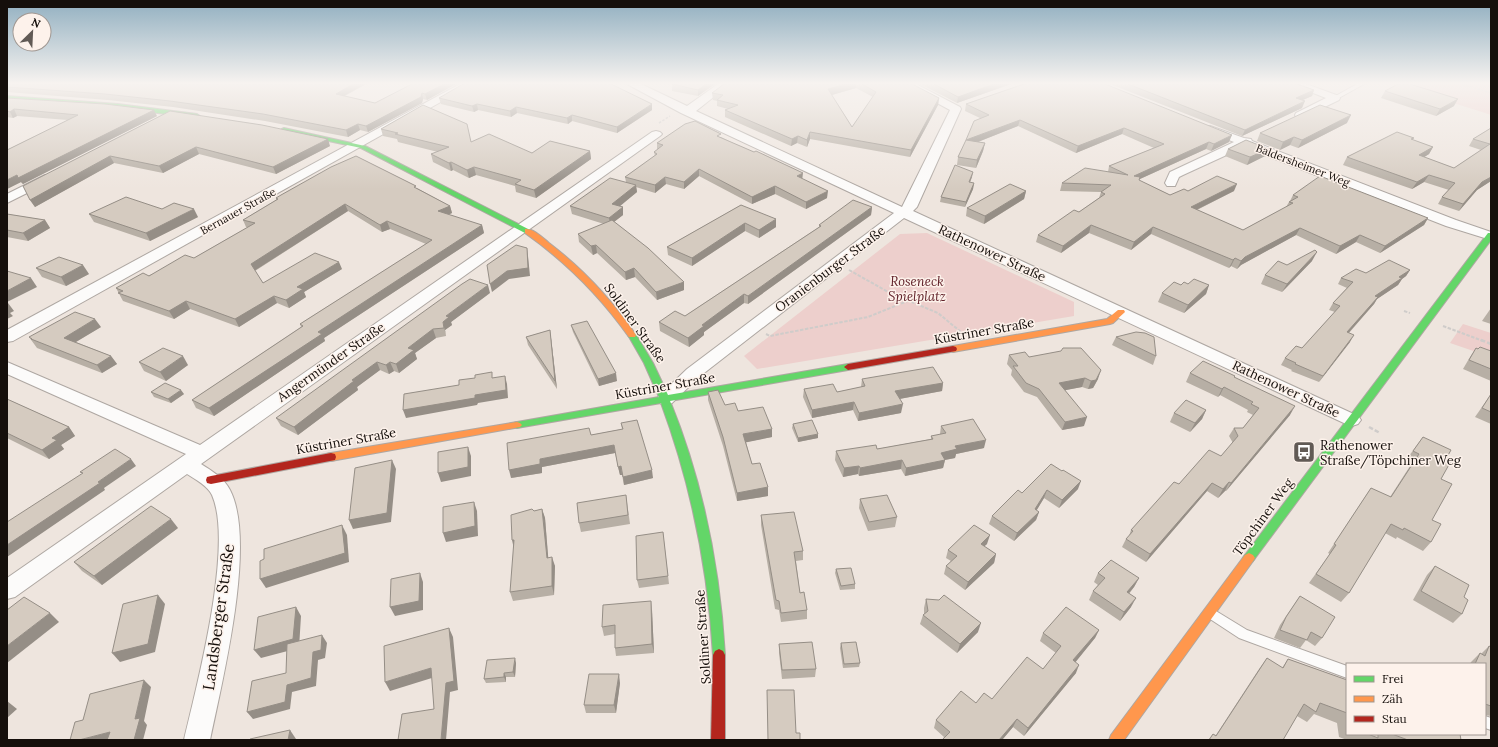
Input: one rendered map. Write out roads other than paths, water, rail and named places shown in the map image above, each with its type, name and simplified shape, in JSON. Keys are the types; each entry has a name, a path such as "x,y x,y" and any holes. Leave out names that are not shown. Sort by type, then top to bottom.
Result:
{"street":[{"path":"153,122 159,119"},
{"name":"Bernauer Straße","path":"7,337 405,119"},
{"name":"Rathenower Straße","path":"702,119 1352,420"},
{"name":"Oranienburger Straße","path":"666,399 693,373 912,206 956,119"},
{"name":"Baldersheimer Weg","path":"1200,125 1451,223 1491,236"},
{"name":"Soldiner Straße","path":"272,128 358,145 523,227 545,241 575,267 602,296 641,350 658,378 666,399 704,530 718,627 720,667 718,740"},
{"name":"Angermünder Straße","path":"7,590 656,134"},
{"path":"1171,183 1174,175 1179,172 1257,136"},
{"path":"7,199 56,174"},
{"name":"Töpchiner Weg","path":"1116,740 1459,276 1491,236"},
{"name":"Küstriner Straße","path":"211,480 313,460 1110,321 1120,312"},
{"name":"Landsberger Straße","path":"7,367 193,459 221,493 229,519 229,546 222,610 209,686 197,740"}],"lane":[{"path":"1210,612 1243,634 1346,672"}],"place":[{"name":"Rathenower Straße/Töpchiner Weg","path":"1304,452"}],"park label":[{"name":"Roseneck Spielplatz","path":"917,288"}]}
